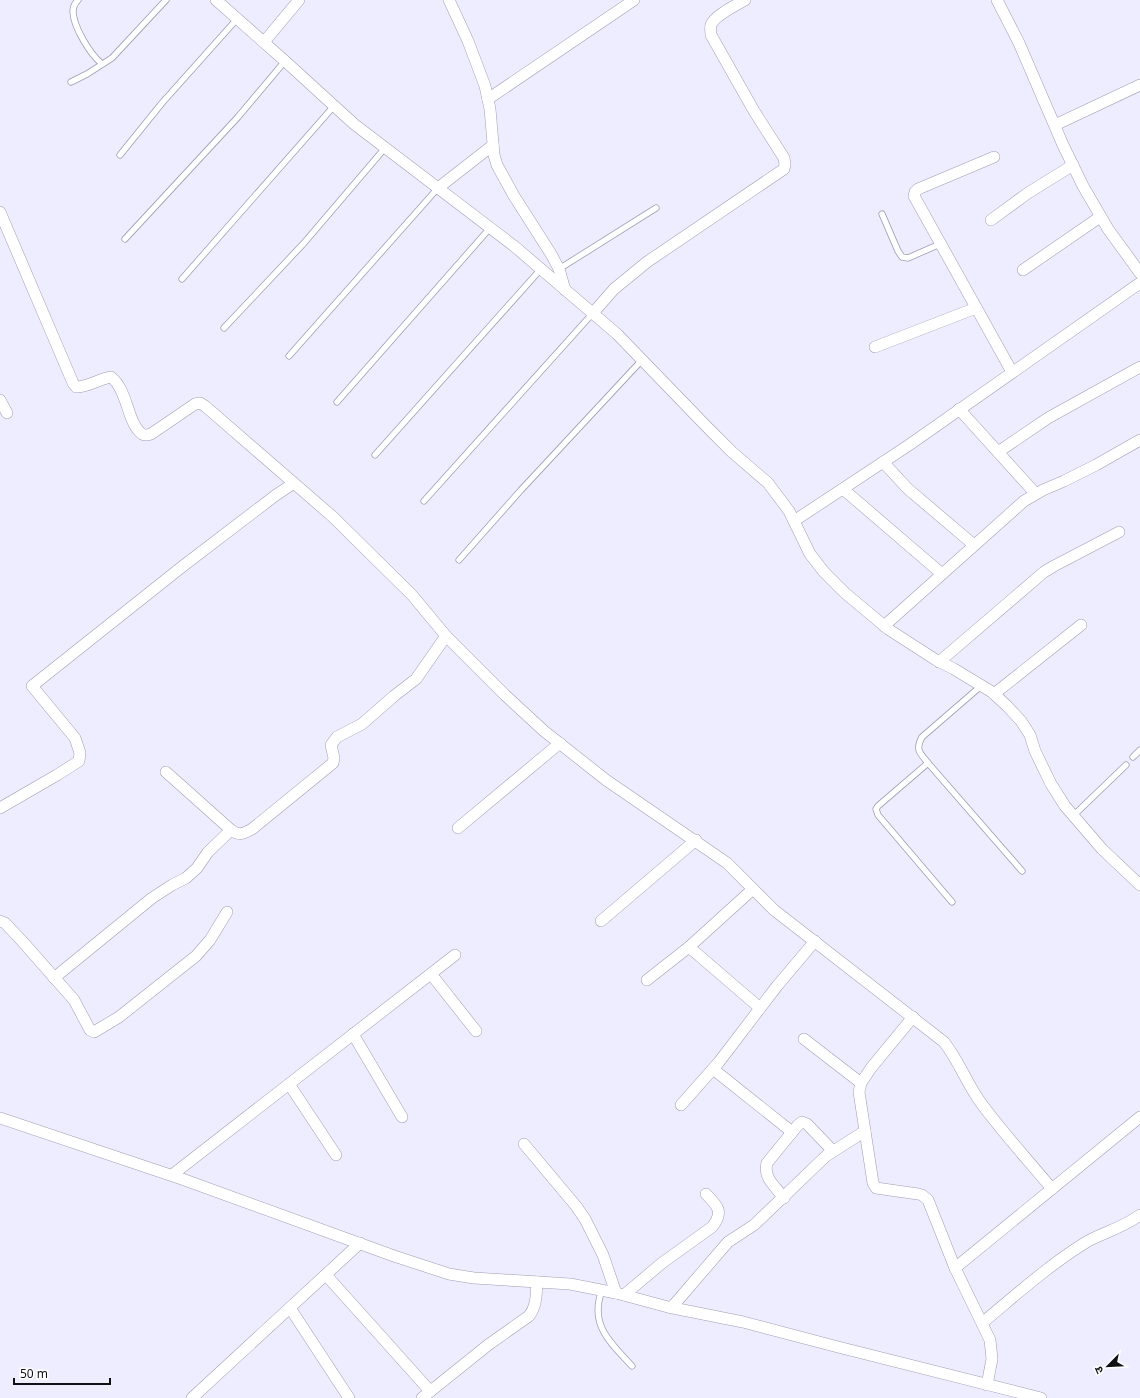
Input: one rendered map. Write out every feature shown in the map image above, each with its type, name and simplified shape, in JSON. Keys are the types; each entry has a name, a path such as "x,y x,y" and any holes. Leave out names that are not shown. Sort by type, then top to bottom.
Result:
{"street":[{"path":"216,0 354,124 514,246 617,334 706,427 732,452 768,482 789,511 810,554 824,572 845,593 884,626 914,647 954,669 994,694 1021,720 1030,735 1035,751 1051,784 1073,816 1102,849 1140,885"},
{"path":"264,42 299,0"},
{"path":"448,0 468,41 485,86 488,99 494,155 497,165 514,196 551,254 559,269 565,290"},
{"path":"488,99 634,0"},
{"path":"593,313 614,289 647,262 784,169 784,158 754,112 711,35 711,25 714,21 745,0"},
{"path":"997,0 1019,43 1083,186 1100,217 1140,273"},
{"path":"1055,125 1140,84"},
{"path":"438,188 493,145"},
{"path":"994,157 918,189 914,196 1012,372"},
{"path":"991,220 1028,193 1073,165"},
{"path":"0,212 72,384 76,387 82,387 103,378 111,377 120,387 136,427 146,436 195,404 200,403 205,406 333,517 412,595 446,636 505,695 544,731 606,780 727,862 774,910 944,1042 981,1104 1052,1188"},
{"path":"1022,270 1100,217"},
{"path":"794,521 883,462 1140,283"},
{"path":"875,347 976,308"},
{"path":"998,452 1048,418 1140,367"},
{"path":"0,400 7,413"},
{"path":"959,409 1035,493"},
{"path":"884,626 974,545 1035,493 1096,465 1140,440"},
{"path":"883,462 908,489 974,545"},
{"path":"0,808 78,761 80,753 75,738 32,686 183,566 294,483"},
{"path":"843,489 942,574"},
{"path":"939,662 1044,572 1119,532"},
{"path":"994,694 1081,625"},
{"path":"166,772 230,830 237,834 243,834 252,829 333,762 332,742 337,737 362,724 416,679 446,636"},
{"path":"458,828 560,743"},
{"path":"54,978 152,898 186,878 197,868 208,852 230,830"},
{"path":"601,921 696,840"},
{"path":"647,980 689,947 753,889"},
{"path":"0,922 5,923 74,1000 90,1030 94,1032 119,1017 196,956 210,940 227,912"},
{"path":"681,1106 713,1069 760,1008 815,941"},
{"path":"689,947 760,1008"},
{"path":"172,1175 456,956"},
{"path":"431,974 476,1031"},
{"path":"913,1017 871,1068 861,1083 859,1092 872,1182 876,1188 918,1194 928,1200 955,1268 990,1340 992,1359 987,1385"},
{"path":"353,1034 402,1117"},
{"path":"804,1039 861,1083"},
{"path":"713,1069 792,1132"},
{"path":"290,1084 336,1155"},
{"path":"955,1268 1140,1117"},
{"path":"0,1118 172,1175 449,1274 474,1278 570,1284 602,1290 672,1308 743,1322 1037,1398"},
{"path":"784,1198 766,1176 765,1171 767,1163 798,1125 802,1122 807,1124 833,1151"},
{"path":"672,1308 728,1242 754,1225 833,1151 865,1131"},
{"path":"524,1144 576,1206 585,1220 603,1255 620,1294"},
{"path":"620,1294 712,1227 719,1214 716,1205 706,1194"},
{"path":"982,1323 1077,1249 1140,1216"},
{"path":"192,1398 360,1243"},
{"path":"326,1275 426,1395 529,1316 534,1310 537,1282"},
{"path":"290,1308 349,1398"}],"lane":[{"path":"78,0 73,10 74,18 82,38 90,52 102,64"},
{"path":"71,82 112,58 166,0"},
{"path":"120,155 162,103 237,19"},
{"path":"125,239 238,117 285,61"},
{"path":"182,279 334,106"},
{"path":"224,328 304,243 385,148"},
{"path":"288,356 438,188"},
{"path":"559,269 656,208"},
{"path":"882,214 902,257 908,258 940,244"},
{"path":"337,402 490,228"},
{"path":"375,455 541,269"},
{"path":"424,501 593,313"},
{"path":"459,560 521,490 642,360"},
{"path":"981,686 922,737 918,747 920,753 928,763 1022,871"},
{"path":"1133,757 1140,750"},
{"path":"928,763 876,809 878,815 952,902"},
{"path":"1073,816 1126,765"},
{"path":"602,1290 598,1301 597,1313 599,1323 606,1337 632,1366"}]}
